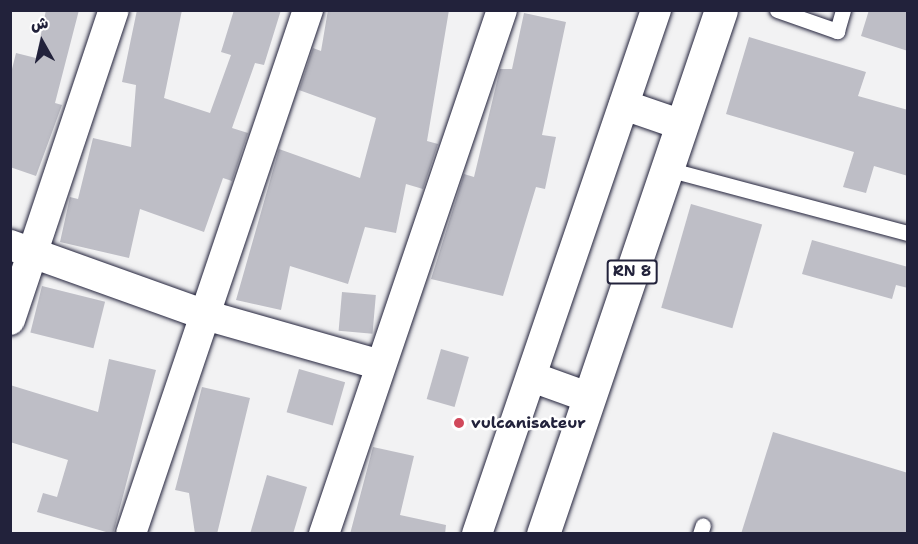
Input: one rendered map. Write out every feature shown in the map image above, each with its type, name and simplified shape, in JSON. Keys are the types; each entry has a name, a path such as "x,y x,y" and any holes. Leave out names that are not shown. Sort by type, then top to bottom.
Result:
{"highway":[{"name":"RN 8","path":"543,534 721,10"}],"street":[{"path":"10,320 21,249 114,10"},
{"path":"131,534 308,10"},
{"path":"324,534 377,363 502,10"},
{"path":"477,534 656,10"},
{"path":"624,105 682,125"},
{"path":"21,249 205,315 377,363"},
{"path":"531,377 590,398"}],"lane":[{"path":"777,10 837,31 843,10"},
{"path":"667,169 908,233"}],"building":[{"path":"46,10 79,10 55,103 62,105 36,176 10,167 10,77 16,53 36,58"},
{"path":"137,10 182,10 164,98 210,113 231,55 221,52 234,10 281,10 264,65 255,63 232,128 248,133 232,181 223,178 204,232 140,209 129,258 60,242 70,197 78,199 93,138 131,147 136,85 122,82"},
{"path":"328,10 449,10 427,141 438,144 423,189 406,184 396,233 365,227 348,284 290,266 281,310 236,300 279,149 360,178 376,118 299,90 313,48 321,51"},
{"path":"869,10 908,10 908,51 861,36"},
{"path":"524,13 566,22 542,135 556,137 545,189 536,187 503,296 431,279 464,174 474,177 500,69 512,69"},
{"path":"749,37 866,72 858,96 908,110 908,176 874,166 866,193 843,187 854,152 726,114"},
{"path":"691,204 762,224 732,328 661,308"},
{"path":"812,240 908,267 908,288 896,285 892,299 802,274"},
{"path":"42,286 105,302 93,348 30,333"},
{"path":"342,292 376,295 372,334 339,331"},
{"path":"441,349 469,357 455,407 427,399"},
{"path":"109,359 156,370 113,534 37,512 43,493 57,497 68,460 10,442 10,385 98,412"},
{"path":"299,369 345,382 333,425 287,412"},
{"path":"202,387 250,398 217,534 195,534 189,493 175,490"},
{"path":"773,432 908,473 908,534 741,534"},
{"path":"373,447 414,456 400,515 446,525 445,534 350,534"},
{"path":"267,475 307,487 293,534 250,534"}],"place":[{"name":"vulcanisateur","path":"459,423"}]}
